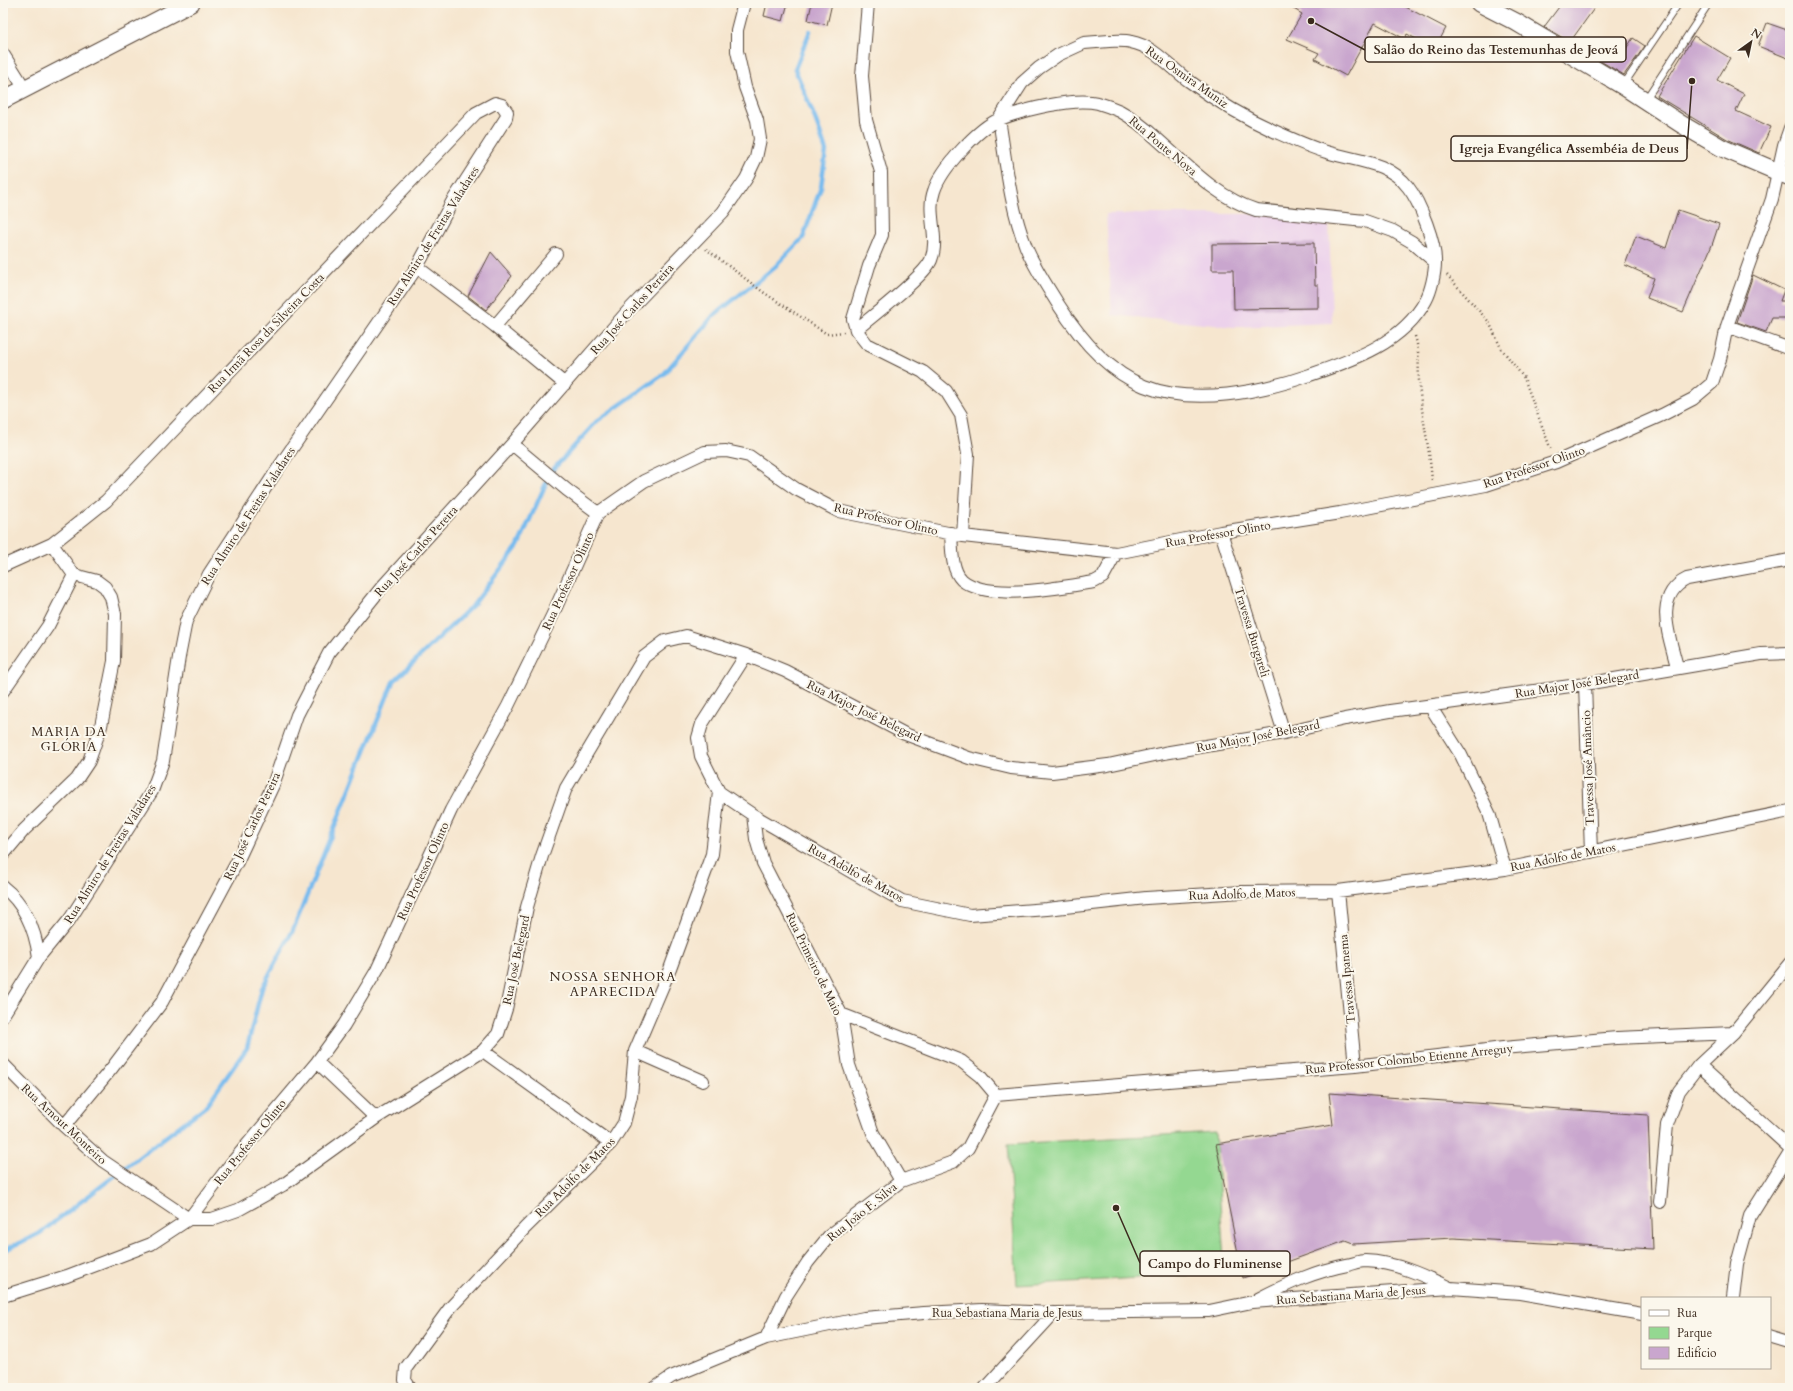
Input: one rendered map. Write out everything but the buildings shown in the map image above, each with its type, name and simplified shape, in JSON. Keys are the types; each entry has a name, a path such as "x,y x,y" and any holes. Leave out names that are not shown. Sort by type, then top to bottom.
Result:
{"main road":[{"path":"3,100 191,3"},
{"path":"1479,3 1516,22 1646,100 1681,124 1722,148 1784,174"}],"street":[{"name":"Rua José Carlos Pereira","path":"64,1126 112,1068 162,1002 237,862 273,785 297,715 329,654 382,587 512,444 627,312 696,241 736,195 756,158 760,139 757,120 745,87 737,52 737,30 744,3"},
{"path":"868,3 862,76 866,120 880,172 882,235 857,300 853,319 856,330 868,344 923,372 946,391 961,415 968,454 957,534 955,568 962,580 985,591 1021,592 1094,582 1102,577 1116,553"},
{"name":"Rua Osmira Muniz","path":"1109,41 1132,42 1157,54 1189,81 1226,105 1271,130 1328,153 1368,162 1391,172 1407,185 1421,207 1436,262 1428,298 1410,323 1378,347 1342,364 1288,383 1251,391 1202,396 1174,394 1145,386 1124,375 1105,361 1075,331 1046,285 1026,249 1015,212 999,119 1022,83 1039,68 1058,55 1084,43 1109,41"},
{"path":"3,54 25,89"},
{"name":"Rua Ponte Nova","path":"856,330 917,278 931,260 933,228 931,207 934,191 942,174 967,145 983,130 999,119 1068,102 1097,102 1121,112 1142,127 1221,194 1239,205 1256,210 1365,221 1393,231 1412,242 1436,262"},
{"name":"Rua Irmã Rosa da Silveira Costa","path":"3,566 52,544 106,501 476,113 487,106 499,104 504,107 507,112 503,123"},
{"name":"Rua Almiro de Freitas Valadares","path":"3,1014 39,957 70,919 152,791 163,762 186,621 209,574 279,467 417,267 452,202 503,123"},
{"name":"Rua Professor Olinto","path":"3,1296 67,1276 151,1244 189,1219 230,1165 317,1062 344,1025 377,970 451,810 508,706 553,614 598,514 644,481 705,452 726,451 750,456 796,489 838,511 957,534 1116,553 1220,532 1433,496 1486,485 1556,462 1662,415 1693,399 1712,383 1720,359 1727,326 1772,199 1784,174 1790,128"},
{"path":"495,326 556,254"},
{"path":"417,267 495,326 565,384"},
{"path":"1727,326 1790,349"},
{"path":"512,444 598,514"},
{"name":"Travessa Burgareli","path":"1220,532 1284,733"},
{"path":"3,856 24,830 77,779 89,761 101,726 114,661 115,614 111,597 105,587 97,581 74,575 52,544"},
{"path":"1677,667 1667,625 1666,602 1670,592 1677,584 1687,579 1790,560"},
{"path":"3,691 48,626 74,575"},
{"name":"Rua José Belegard","path":"189,1219 212,1219 238,1210 284,1185 376,1118 483,1051 498,1034 506,1009 527,907 542,856 566,788 644,657 665,641 686,636 746,655"},
{"name":"Rua Major José Belegard","path":"746,655 785,672 905,734 969,758 1011,768 1052,772 1108,765 1164,753 1284,733 1345,719 1585,684 1677,667 1761,654 1790,653"},
{"name":"Rua Adolfo de Matos","path":"746,655 702,724 698,738 701,756 719,792 753,815 902,901 970,915 1047,909 1146,898 1243,892 1338,891 1505,869 1790,811"},
{"name":"Travessa José Amâncio","path":"1585,684 1591,852"},
{"path":"1430,706 1461,755 1488,813 1505,869"},
{"name":"Rua Adolfo de Matos","path":"410,1388 405,1380 406,1368 450,1308 525,1228 611,1144 624,1123 631,1096 635,1051 670,969 712,854 719,792"},
{"name":"Rua Primeiro de Maio","path":"753,815 756,839 763,863 841,1014 849,1065 873,1133 901,1181"},
{"path":"3,887 25,910 36,936 39,957"},
{"name":"Travessa Ipanema","path":"1338,891 1355,1066"},
{"path":"1660,1202 1667,1125 1679,1091 1699,1065 1733,1033 1790,963"},
{"path":"841,1014 961,1061 980,1076 996,1095"},
{"name":"Rua Professor Colombo Etienne Arreguy","path":"996,1095 1355,1066 1503,1048 1594,1040 1733,1033"},
{"path":"483,1051 611,1144"},
{"path":"635,1051 704,1081"},
{"path":"317,1062 376,1118"},
{"name":"Rua Arnout Monteiro","path":"3,1064 64,1126 111,1167 189,1219"},
{"path":"1699,1065 1790,1148"},
{"name":"Rua João F. Silva","path":"766,1338 790,1290 808,1262 829,1236 901,1181 953,1162 968,1148 996,1095"},
{"path":"1733,1297 1737,1264 1750,1216 1790,1152"},
{"name":"Rua Sebastiana Maria de Jesus","path":"1252,1302 1294,1280 1326,1268 1364,1261 1394,1266 1419,1273 1451,1288"},
{"name":"Rua Sebastiana Maria de Jesus","path":"655,1388 671,1376 766,1338 864,1318 982,1310 1054,1313 1209,1311 1252,1302 1451,1288 1520,1293 1641,1314"},
{"path":"985,1388 1054,1313"},
{"path":"1771,1336 1790,1342"}],"lane":[{"path":"1623,86 1679,3"},
{"path":"1646,100 1709,3"}],"path":[{"path":"696,241 763,292 828,334 856,330"},
{"path":"1436,262 1489,322 1501,348 1524,378 1556,462"},
{"path":"1410,323 1420,350 1419,381 1430,449 1433,496"}],"shaded area":[{"path":"1106,214 1258,214 1329,217 1332,323 1234,327 1112,315"}],"green space":[{"path":"1215,1132 1225,1273 1017,1285 1008,1144"}],"waterway":[{"path":"3,1251 40,1233 206,1106 247,1048 262,988 293,930 393,682 474,604 518,546 551,472 597,421 664,374 714,315 774,268 803,238 821,187 826,151 816,121 795,69 810,31"}],"place":[{"name":"Salão do Reino das Testemunhas de Jeová","path":"1311,21"},
{"name":"Igreja Evangélica Assembéia de Deus","path":"1692,81"},
{"name":"Campo do Fluminense","path":"1116,1208"}],"district":[{"name":"MARIA DA GLÓRIA","path":"69,738"},
{"name":"NOSSA SENHORA APARECIDA","path":"613,984"}]}
